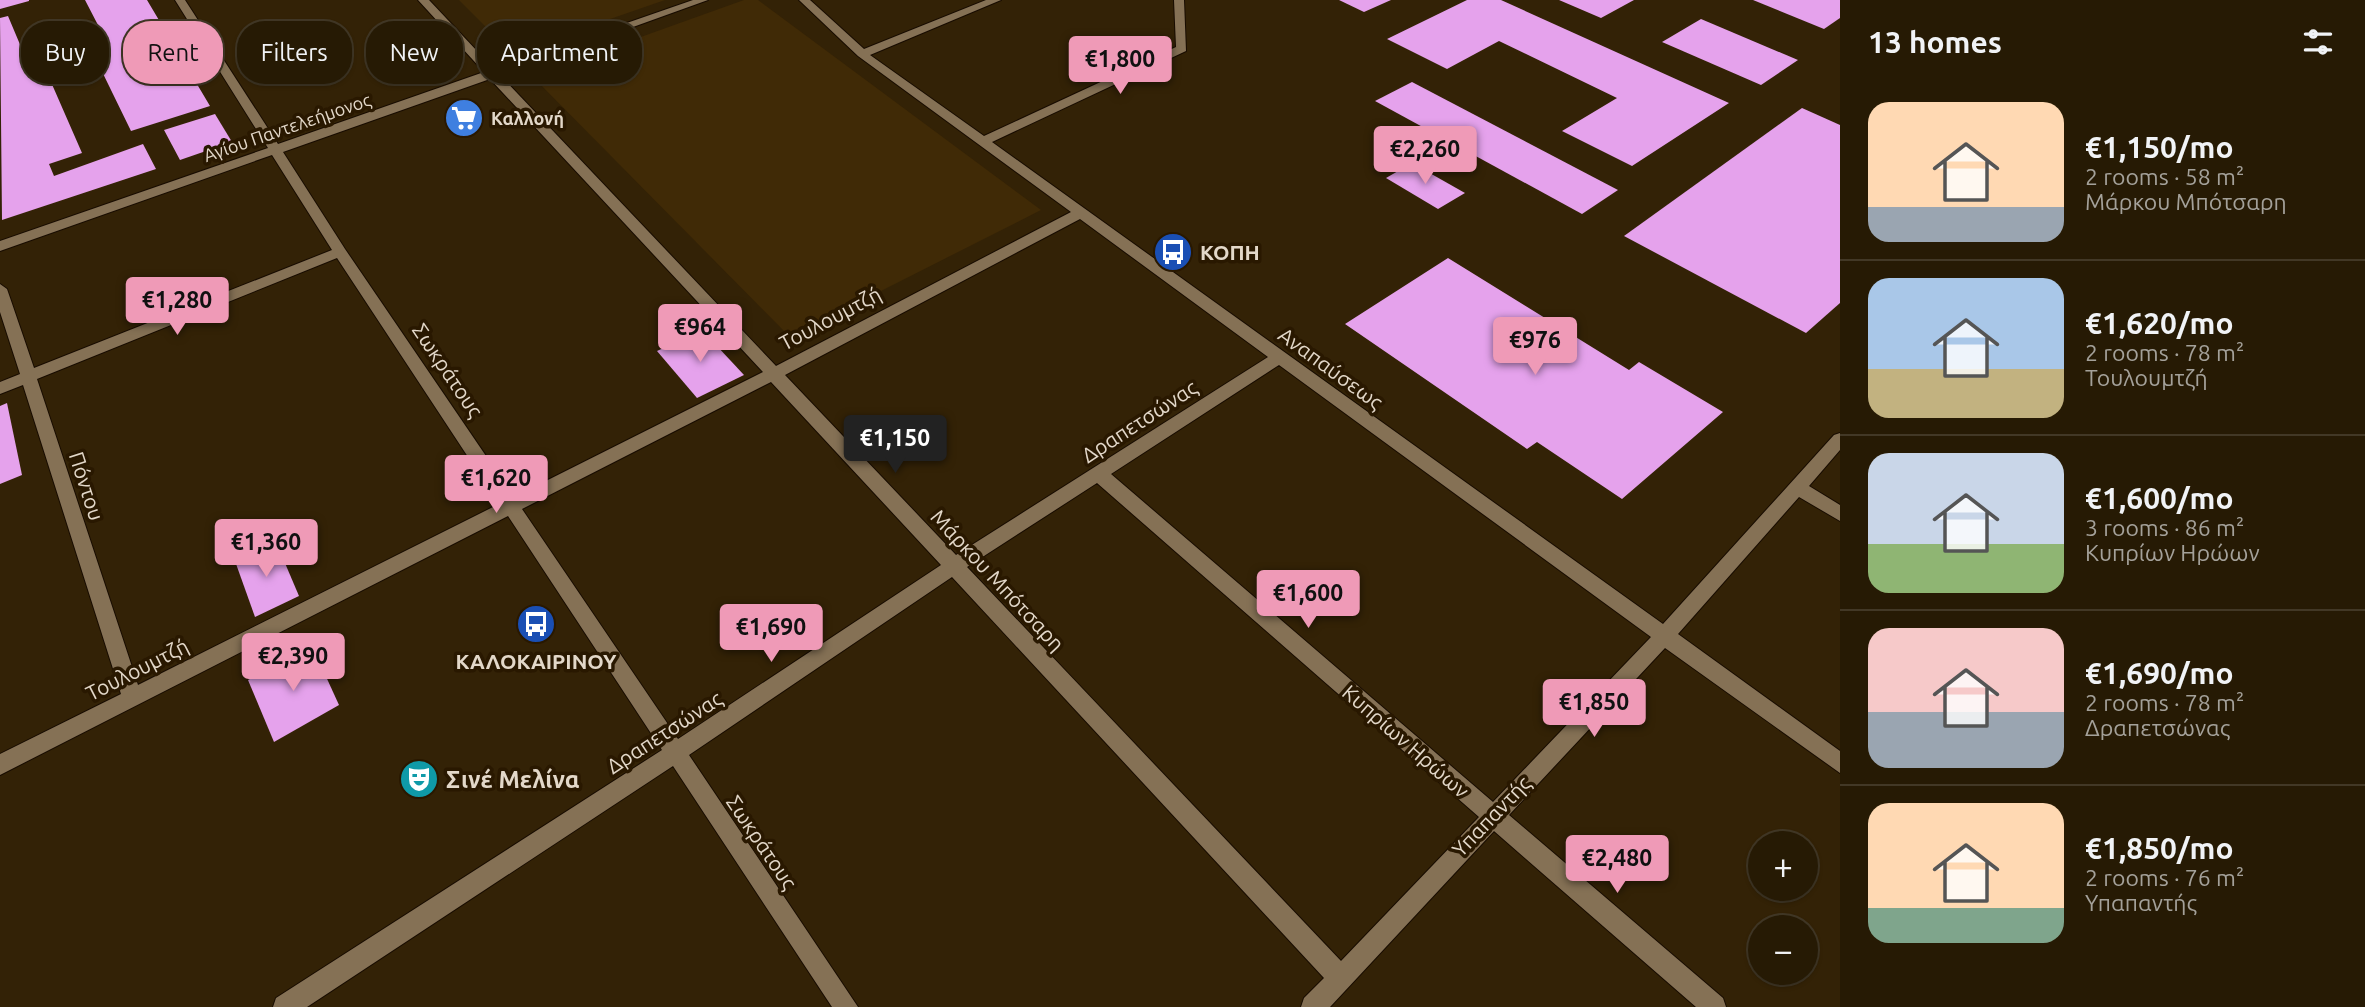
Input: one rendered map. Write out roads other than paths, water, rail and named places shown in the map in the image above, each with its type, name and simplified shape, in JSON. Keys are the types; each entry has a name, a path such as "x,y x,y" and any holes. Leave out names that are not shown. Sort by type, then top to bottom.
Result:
{"street":[{"name":"Σωκράτους","path":"180,0 340,252 846,1007"},
{"name":"Μάρκου Μπότσαρη","path":"423,0 477,58"},
{"name":"Αγίου Παντελεήμονος","path":"642,21 703,0"},
{"name":"Αναπαύσεως","path":"804,0 862,54 1840,762"},
{"path":"862,54 996,0"},
{"path":"982,142 1182,49 1179,0"},
{"name":"Αγίου Παντελεήμονος","path":"0,246 477,79"},
{"name":"Μάρκου Μπότσαρη","path":"501,84 1340,977"},
{"name":"Τουλουμτζή","path":"0,765 774,374 1080,213"},
{"path":"0,388 340,252"},
{"name":"Πόντου","path":"0,289 132,696"},
{"name":"Δραπετσώνας","path":"285,1007 675,753 954,566 1280,357"},
{"name":"Υπαπαντής","path":"1312,1007 1664,635 1840,439"},
{"name":"Κυπρίων Ηρώων","path":"1099,474 1714,1007"},
{"path":"1797,488 1840,513"}],"place":[{"name":"Καλλονή","path":"464,118"},
{"name":"ΚΟΠΗ","path":"1173,252"},
{"name":"ΚΑΛΟΚΑΙΡΙΝΟΥ","path":"536,624"},
{"name":"Σινέ Μελίνα","path":"419,779"}]}
